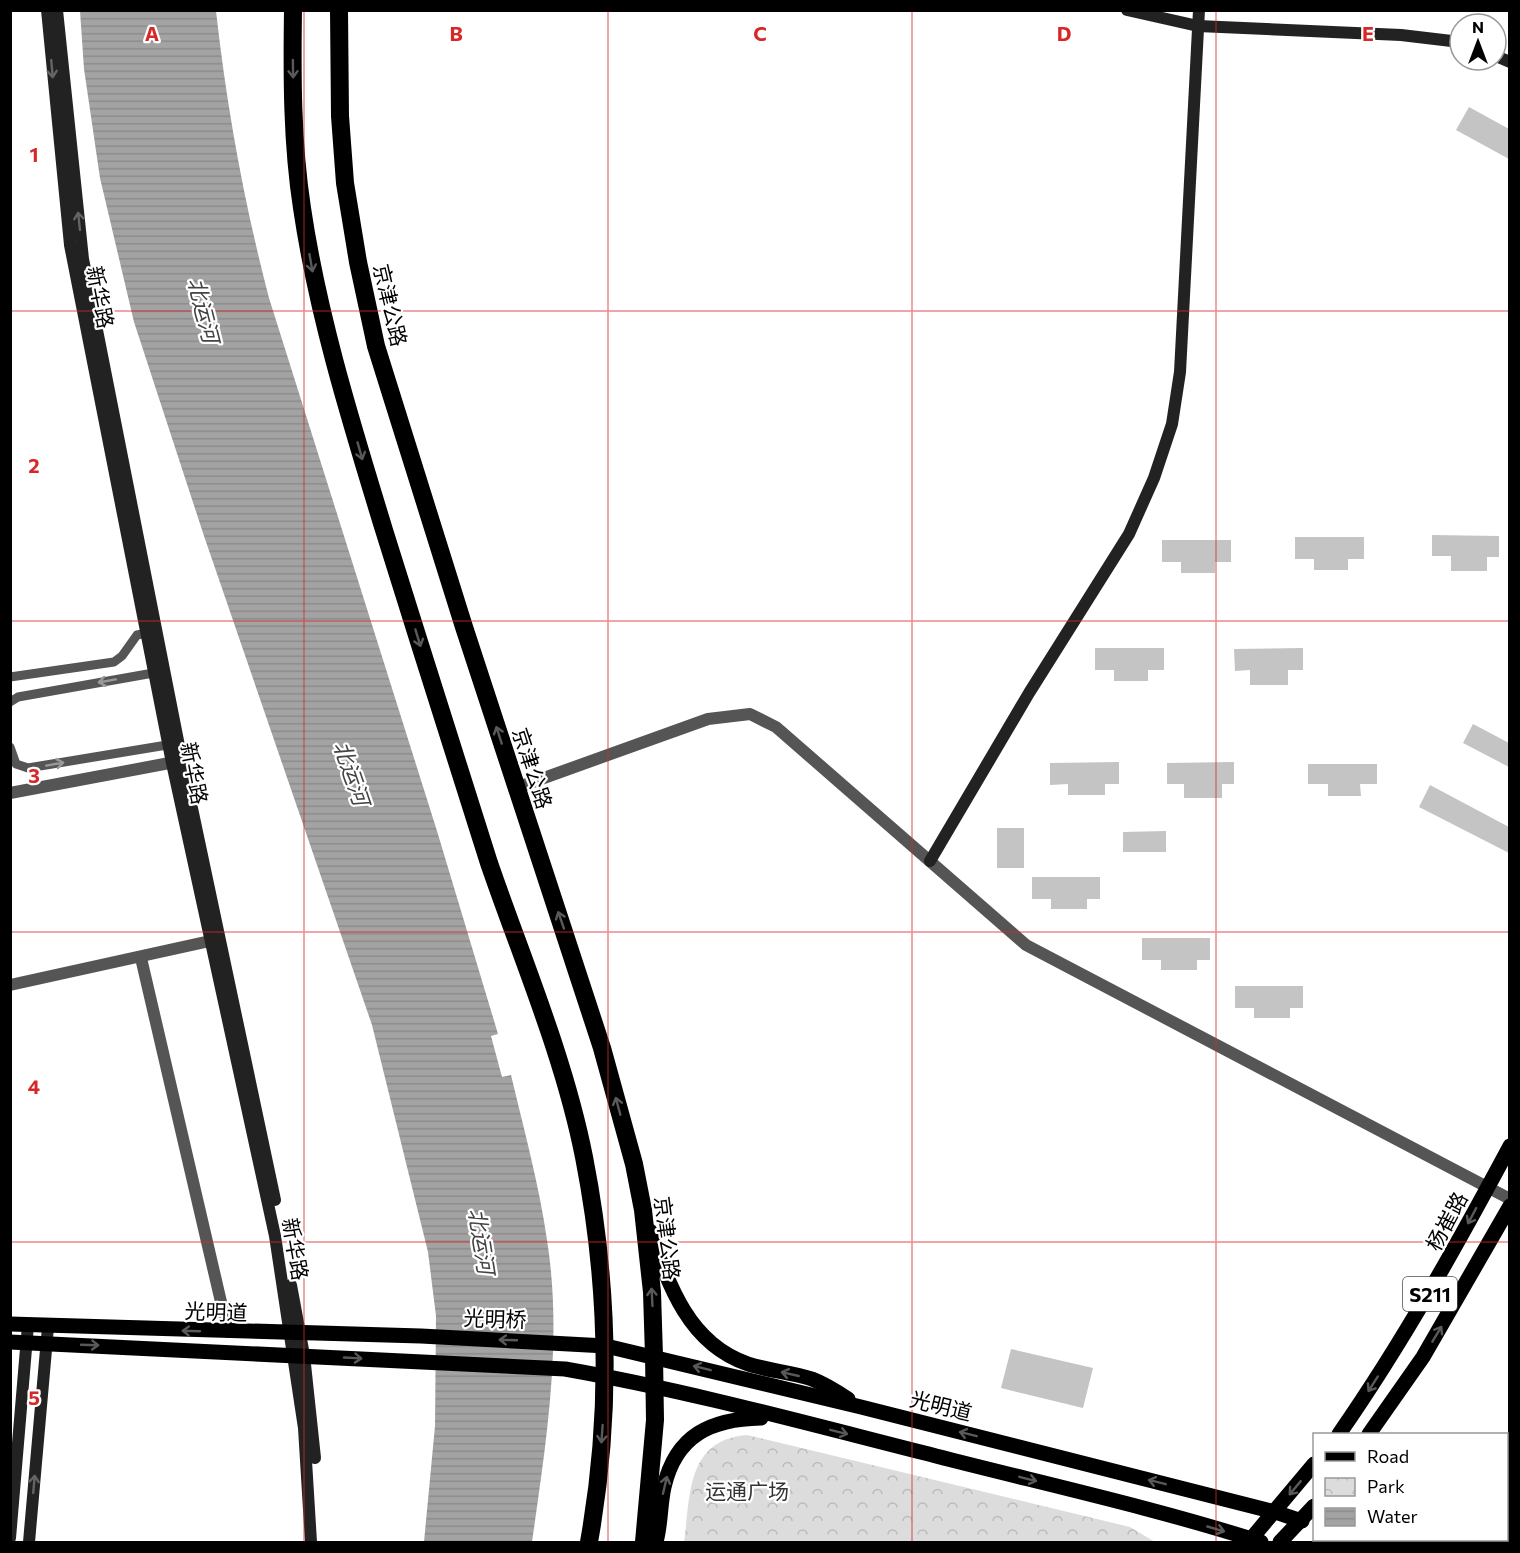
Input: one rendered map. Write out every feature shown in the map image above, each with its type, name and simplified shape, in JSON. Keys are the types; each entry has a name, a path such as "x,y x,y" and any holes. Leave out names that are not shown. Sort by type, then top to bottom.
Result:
{"highway":[{"path":"293,10 295,152 313,272 371,487 489,861 560,1069 583,1155 596,1234 606,1346 600,1459 588,1542"},
{"name":"京津公路","path":"339,10 340,116 345,183 358,262 376,346 516,788 602,1048 634,1164 643,1210 652,1292 655,1386 655,1420 644,1542"}],"main road":[{"name":"杨崔路","path":"1340,1433 1397,1347 1440,1276 1509,1146"},
{"name":"S211","path":"1370,1433 1423,1357 1509,1206"},
{"path":"643,1210 675,1295 696,1329 707,1340 729,1356 750,1365 810,1378 830,1387 861,1407"},
{"name":"光明道","path":"10,1324 48,1327 421,1336"},
{"name":"光明桥","path":"421,1336 567,1342"},
{"name":"光明道","path":"10,1342 565,1369 605,1376"},
{"name":"光明道","path":"567,1342 606,1346 654,1356 1275,1512 1308,1523"},
{"path":"605,1376 782,1417 1109,1500 1253,1541 1313,1465"},
{"path":"656,1542 670,1468 679,1450 690,1439 709,1426 727,1420 782,1417"},
{"path":"1280,1542 1308,1523 1313,1509"}],"street":[{"name":"新华路","path":"47,10 70,245 296,1334 313,1428 319,1542"},
{"name":"新华路","path":"57,10 83,259 152,632"},
{"path":"1127,10 1198,27 1401,35 1448,41"},
{"path":"930,861 1029,693 1128,534 1154,478 1168,435 1180,372 1198,10"},
{"path":"516,788 708,719 750,714 776,727 1026,945 1509,1199"},
{"path":"10,793 177,762"},
{"path":"10,986 215,940"},
{"path":"141,958 228,1332"},
{"path":"10,1538 28,1325"},
{"path":"29,1542 48,1327"},
{"name":"新华路","path":"299,1355 312,1542"}],"lane":[{"path":"10,678 114,662 122,657 137,635 152,632"},
{"path":"10,702 18,697 160,672"},
{"path":"10,747 16,764 28,768 174,743"}],"green space":[{"name":"运通广场","path":"747,1435 1130,1527 1155,1542 684,1542 691,1489 702,1459 712,1447 727,1439"}],"water":[{"name":"北运河","path":"80,11 216,11 237,155 269,298 437,831 498,1034 491,1036 502,1077 511,1075 540,1198 552,1278 553,1353 547,1429 532,1542 424,1542 435,1426 436,1316 428,1252 372,1025 204,536 134,322 100,178 84,69"}],"building":[{"path":"1469,107 1509,129 1509,159 1456,130"},
{"path":"1432,535 1499,536 1499,557 1487,557 1487,571 1451,571 1451,556 1432,556"},
{"path":"1295,537 1364,537 1364,559 1348,559 1348,570 1314,570 1314,559 1295,559"},
{"path":"1162,540 1231,540 1231,562 1215,562 1215,573 1181,573 1181,562 1162,562"},
{"path":"1095,648 1164,648 1164,670 1148,670 1148,681 1114,681 1114,670 1095,670"},
{"path":"1303,648 1303,670 1288,670 1288,685 1250,685 1250,670 1235,671 1234,649"},
{"path":"1473,724 1509,743 1509,767 1463,743"},
{"path":"1119,762 1119,784 1105,784 1105,795 1068,795 1068,784 1050,785 1050,763"},
{"path":"1234,762 1234,784 1222,784 1222,798 1184,798 1184,784 1167,784 1167,763"},
{"path":"1308,764 1377,764 1377,784 1360,784 1361,796 1328,796 1328,784 1308,784"},
{"path":"1430,785 1509,827 1509,853 1419,807"},
{"path":"997,828 1024,828 1024,868 997,868"},
{"path":"1166,831 1166,852 1123,852 1123,832"},
{"path":"1032,877 1100,877 1100,899 1087,899 1087,909 1051,909 1051,899 1032,899"},
{"path":"1142,938 1210,938 1210,960 1197,960 1197,970 1161,970 1161,960 1142,960"},
{"path":"1235,986 1303,986 1303,1008 1290,1008 1290,1018 1254,1018 1254,1008 1235,1008"},
{"path":"1011,1349 1093,1368 1083,1408 1001,1388"}]}
